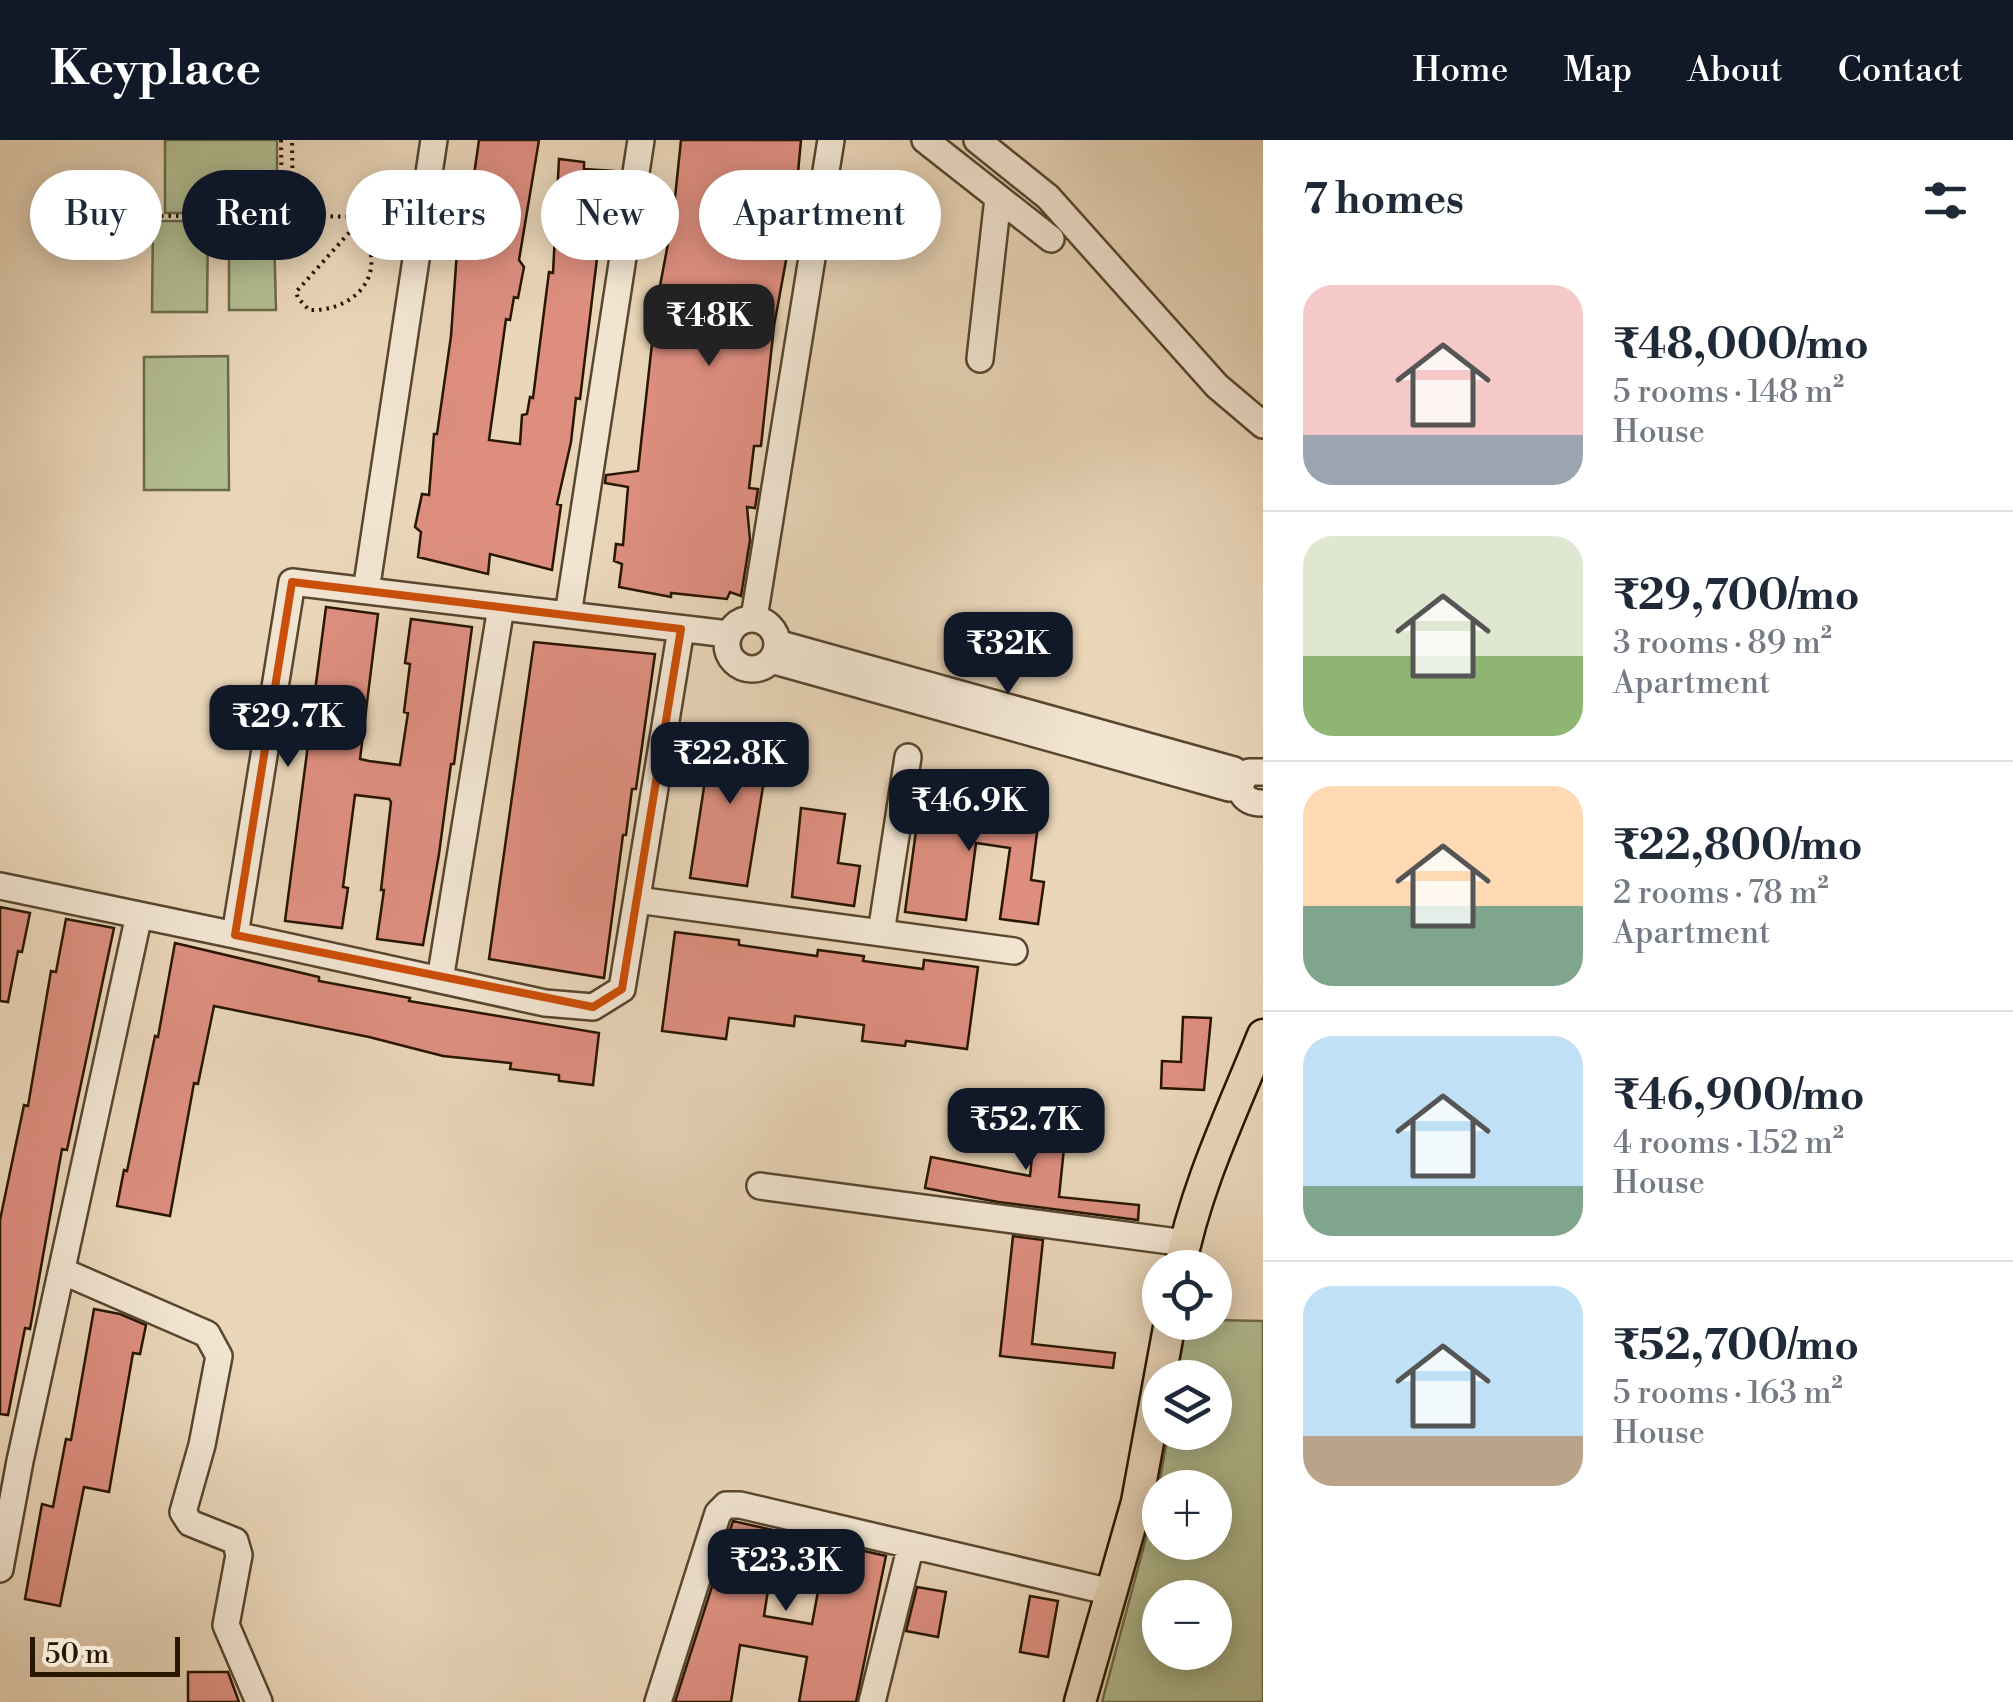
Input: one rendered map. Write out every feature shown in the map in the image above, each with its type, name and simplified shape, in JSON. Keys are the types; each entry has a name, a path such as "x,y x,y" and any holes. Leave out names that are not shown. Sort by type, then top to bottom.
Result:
{"main road":[{"path":"1184,1250 1263,1035"},
{"path":"1080,1702 1136,1502 1167,1340"}],"street":[{"path":"366,591 434,140"},
{"path":"568,615 642,140"},
{"path":"754,618 831,140"},
{"path":"925,140 1051,239"},
{"path":"977,140 1048,197 1216,386 1261,416"},
{"path":"980,359 998,198"},
{"path":"235,935 292,582 728,634 743,620 754,618 766,622 774,631 774,652"},
{"path":"440,980 501,607"},
{"path":"0,886 545,1003 593,1008 622,990 680,629"},
{"path":"728,634 729,654 743,667 753,669 774,652"},
{"path":"774,652 1229,788 1248,779"},
{"path":"881,934 908,756"},
{"path":"1248,779 1243,797 1252,803 1263,803"},
{"path":"638,900 1014,952"},
{"path":"0,1569 139,915"},
{"path":"760,1186 1151,1250"},
{"path":"62,1270 207,1334 219,1356 202,1446 183,1512 190,1523 236,1541 239,1555 226,1625 259,1702"},
{"path":"658,1702 718,1513 726,1506 740,1506 1111,1592"},
{"path":"872,1702 911,1546"}],"path":[{"path":"282,140 282,170"},
{"path":"292,140 292,170"},
{"path":"356,225 368,245 370,262 362,291 340,308 309,310 296,292 356,225"}],"highlighted area":[{"path":"292,582 681,629 622,989 593,1007 235,935"}],"green space":[{"path":"165,140 277,140 277,170 182,170 182,213 165,213"},
{"path":"162,221 182,221 182,260 208,260 207,312 152,312 153,260 162,260"},
{"path":"229,260 275,260 276,310 229,310"},
{"path":"228,356 229,490 144,490 144,357"},
{"path":"1232,1320 1263,1321 1263,1702 1102,1702 1142,1553 1142,1560 1232,1560 1232,1470 1162,1470 1165,1450 1232,1450 1232,1360 1180,1360 1183,1340 1232,1340"}],"building":[{"path":"479,140 539,140 521,248 521,170 475,170"},
{"path":"681,140 801,140 798,170 699,170 699,260 786,260 774,326 761,446 754,446 749,488 758,489 755,508 747,507 750,540 741,596 730,592 727,599 671,593 671,597 619,587 622,564 614,561 616,544 623,545 628,487 605,483 606,475 638,471 665,260 679,260"},
{"path":"559,159 584,162 584,169 598,170 558,170"},
{"path":"456,260 519,260 524,267 518,298 514,297 510,320 506,319 489,440 520,444 522,415 527,414 530,397 533,398 554,260 597,260 580,399 576,398 557,504 561,505 552,570 490,554 488,574 418,557 421,532 415,527 422,494 429,495 434,434 451,336"},
{"path":"326,607 378,614 360,759 369,761 400,765 408,713 404,712 410,664 405,663 411,619 472,627 454,764 423,945 377,939 389,799 355,795 342,928 285,921"},
{"path":"534,642 655,654 636,789 632,789 623,835 604,978 489,959"},
{"path":"713,729 771,737 747,886 690,878"},
{"path":"923,779 984,787 981,809 1039,817 1031,880 1044,882 1038,924 1000,919 1010,848 976,843 966,920 905,912"},
{"path":"801,808 845,814 838,863 860,866 854,906 792,897"},
{"path":"0,907 30,913 8,1002 0,1001"},
{"path":"66,919 114,928 67,1150 62,1149 30,1329 25,1328 8,1415 0,1414 0,1220 24,1105 28,1106 51,971 56,972"},
{"path":"675,932 817,956 818,950 864,956 863,961 923,969 924,960 978,967 967,1049 906,1041 905,1046 862,1041 864,1025 795,1016 794,1026 729,1018 726,1039 662,1031"},
{"path":"175,943 319,977 319,981 410,998 409,1001 599,1033 593,1085 559,1081 559,1075 510,1069 511,1063 443,1056 214,1006 198,1084 194,1083 170,1216 117,1206 155,1036 158,1037"},
{"path":"1183,1017 1211,1018 1204,1090 1161,1088 1162,1061 1181,1062"},
{"path":"1038,1096 1069,1099 1059,1197 1139,1205 1138,1220 925,1188 931,1157 1030,1176"},
{"path":"1013,1236 1043,1240 1032,1344 1115,1353 1113,1368 1000,1356"},
{"path":"94,1309 146,1325 140,1354 133,1353 109,1492 84,1487 60,1606 25,1599 42,1504 53,1507 66,1439 71,1440"},
{"path":"733,1521 886,1556 856,1702 799,1702 807,1657 740,1645 731,1702 675,1702","holes":["770,1577 819,1586 812,1624 764,1616"]},
{"path":"917,1587 946,1592 938,1637 906,1631"},
{"path":"1030,1596 1058,1601 1048,1657 1020,1652"},
{"path":"188,1672 228,1672 239,1702 188,1702"}]}
